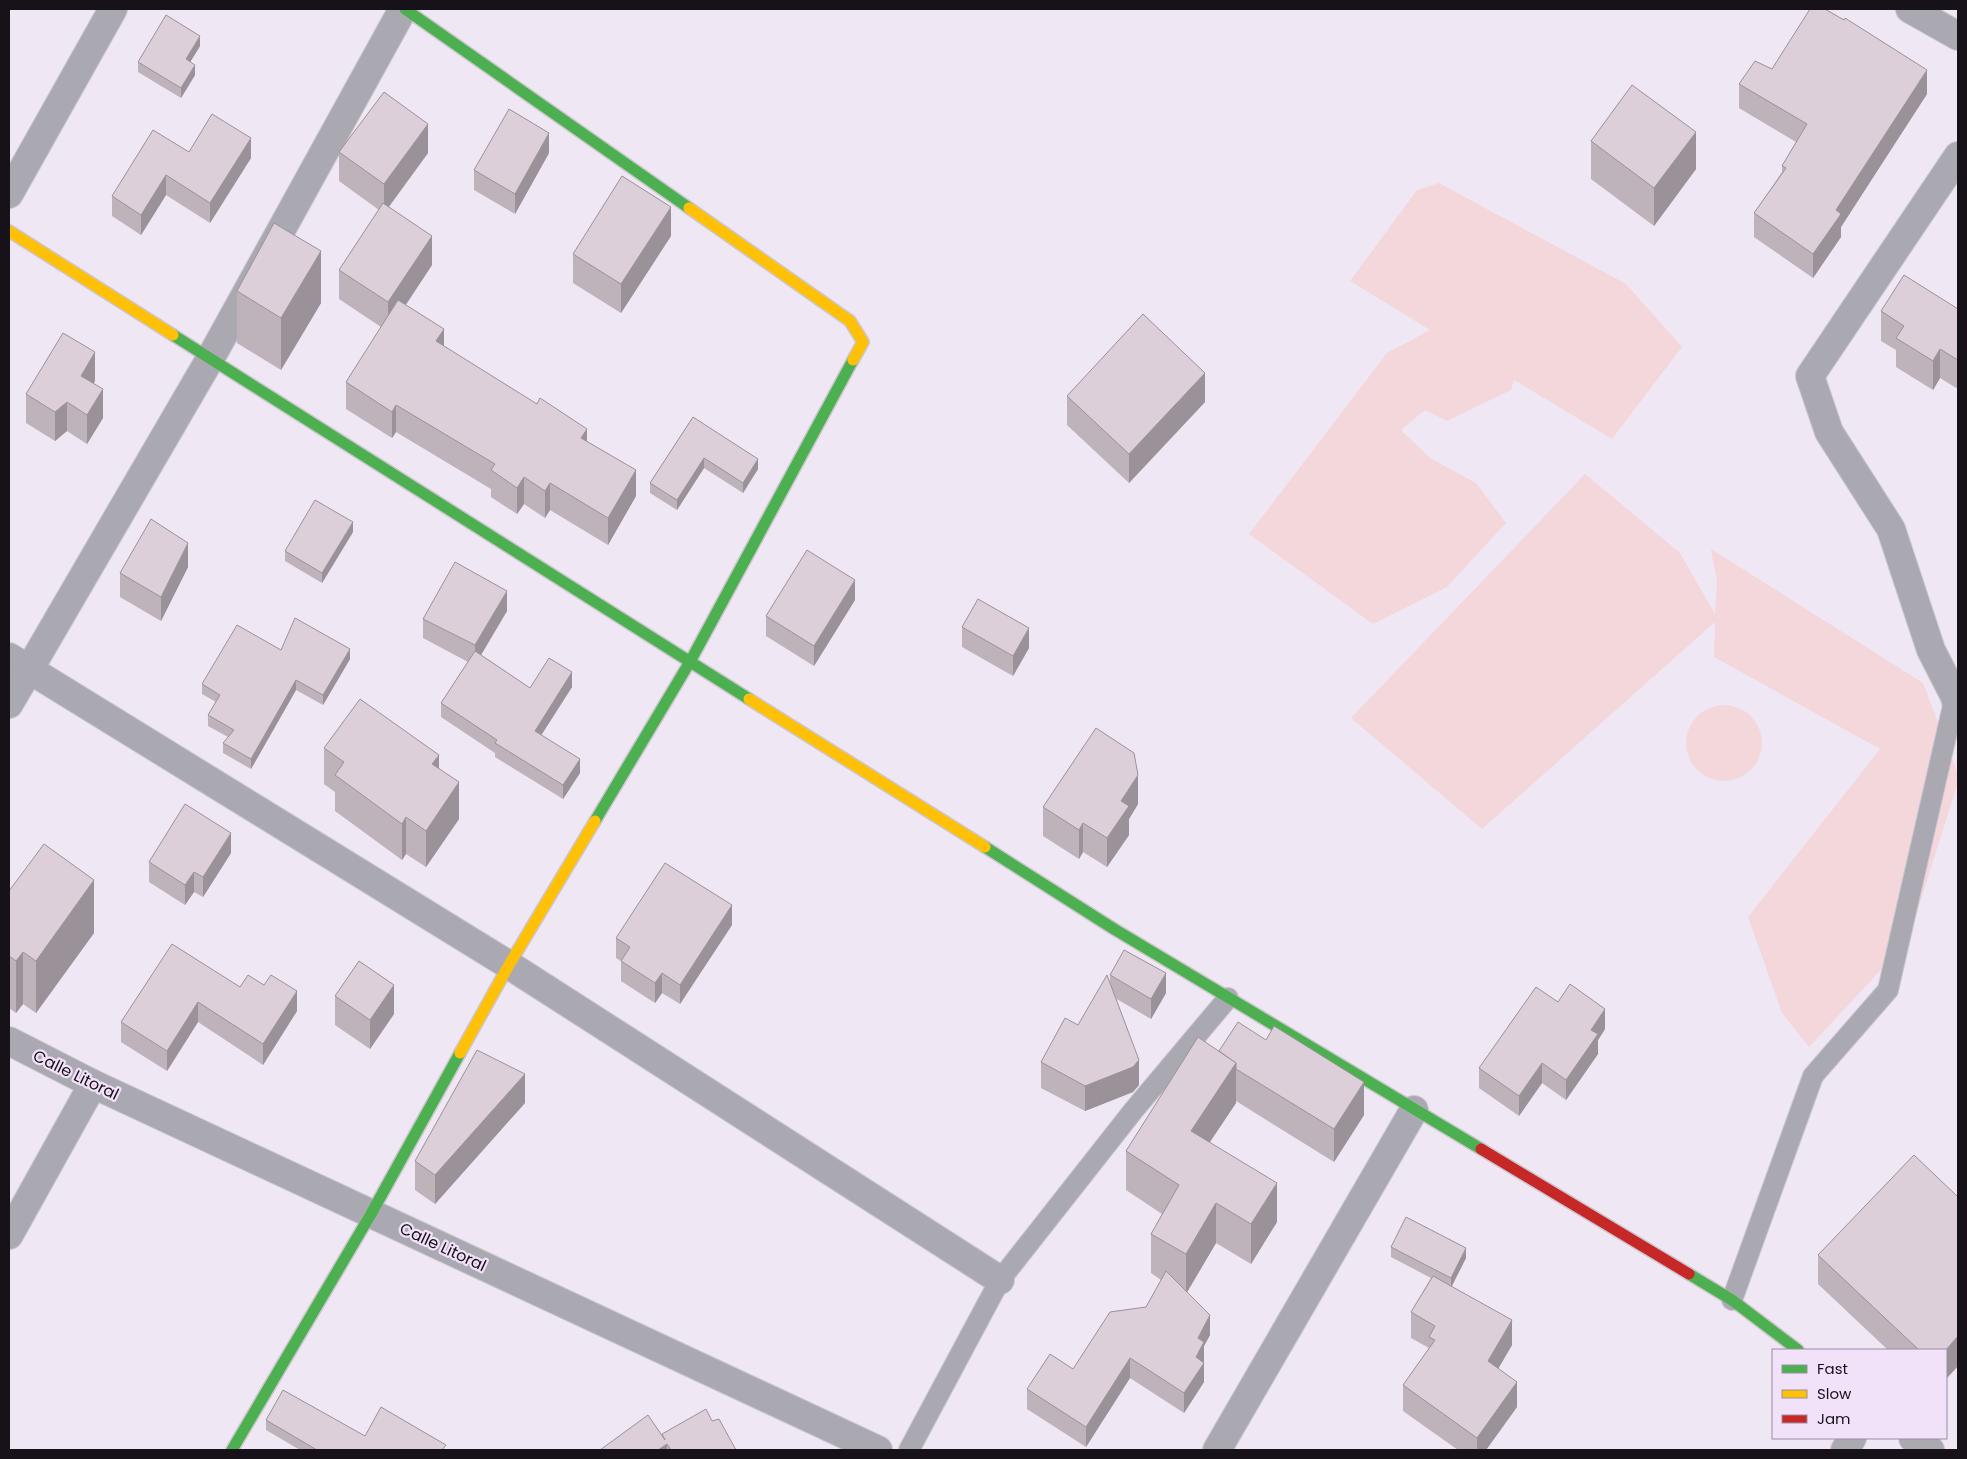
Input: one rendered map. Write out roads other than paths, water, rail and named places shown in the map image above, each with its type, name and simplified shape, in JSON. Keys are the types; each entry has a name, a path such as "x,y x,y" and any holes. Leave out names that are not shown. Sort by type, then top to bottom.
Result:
{"street":[{"path":"9,194 113,9"},
{"path":"9,704 18,663 210,359 404,9 850,322 863,342 692,660 509,965 370,1214 232,1450"},
{"path":"1910,9 1958,36"},
{"path":"1957,704 1931,650 1891,529 1829,432 1810,376 1958,156"},
{"path":"9,231 692,660 1114,929 1732,1300 1797,1349"},
{"path":"18,663 509,965 1000,1280"},
{"name":"Calle Litoral","path":"9,1041 93,1084 861,1447"},
{"path":"9,1235 93,1084"},
{"path":"1217,1450 1414,1110"},
{"path":"1845,1450 1851,1439"},
{"path":"1914,1439 1930,1450"}],"lane":[{"path":"1732,1300 1813,1076 1888,990 1957,704"},
{"path":"909,1450 1000,1280 1133,1111 1228,998"}]}
